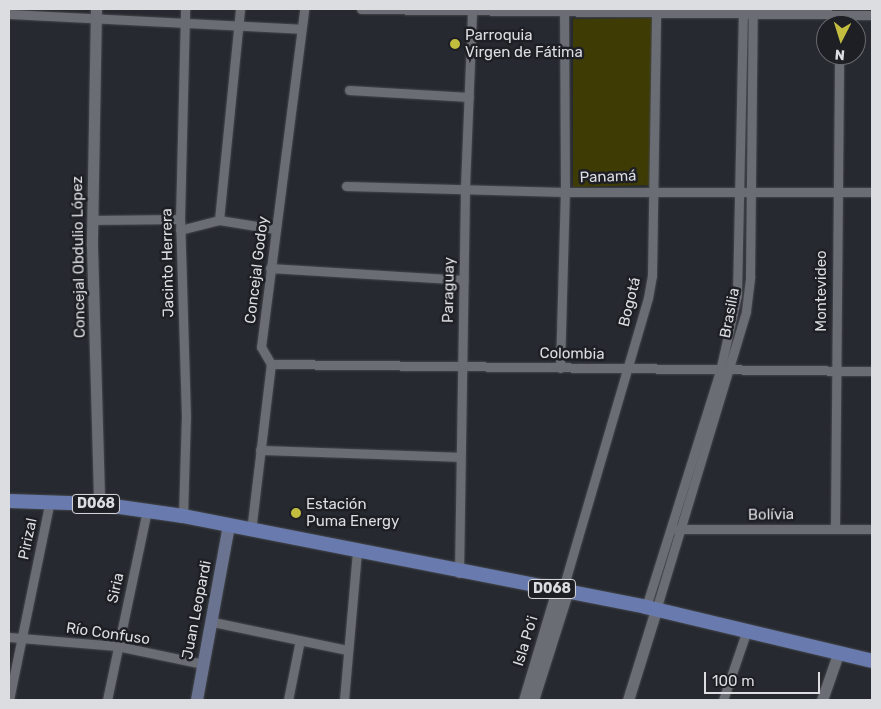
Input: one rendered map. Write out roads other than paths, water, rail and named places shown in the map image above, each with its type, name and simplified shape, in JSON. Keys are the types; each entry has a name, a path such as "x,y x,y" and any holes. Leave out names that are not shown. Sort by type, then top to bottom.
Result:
{"main road":[{"name":"D068","path":"9,501 99,504 183,516 458,573 651,609 747,630 872,661"},
{"name":"Juan Leopardi","path":"197,700 230,526"}],"street":[{"name":"Jacinto Herrera","path":"183,516 186,417 180,219 185,9"},
{"path":"219,220 240,9"},
{"name":"Concejal Godoy","path":"251,531 270,364 262,355 261,347 304,9"},
{"path":"361,9 840,12 872,15"},
{"name":"Paraguay","path":"458,573 465,187 472,10"},
{"path":"560,368 565,192 564,11"},
{"name":"Bogotá","path":"562,592 648,298 652,275 656,11"},
{"name":"Brasilia","path":"651,609 670,528 720,371 737,295 743,11"},
{"name":"Brasilia","path":"651,609 680,530 730,371 746,311 752,191 753,11"},
{"path":"9,14 96,13 184,24 238,24 301,29"},
{"name":"Concejal Obdulio López","path":"96,13 93,220 99,504"},
{"name":"Montevideo","path":"835,528 836,192 839,65"},
{"path":"349,90 469,97"},
{"path":"741,98 752,99"},
{"name":"Panamá","path":"346,186 465,187 565,192 652,189 872,192"},
{"path":"93,220 180,219"},
{"path":"180,230 219,220 276,230"},
{"path":"270,268 464,280"},
{"name":"Colombia","path":"270,364 315,362 461,367 872,371"},
{"path":"699,436 708,439"},
{"path":"260,450 459,457"},
{"name":"Pirizal","path":"9,700 50,501"},
{"name":"Siria","path":"107,700 147,510"},
{"name":"Bolívia","path":"670,528 680,530 872,529"},
{"path":"344,700 357,552"},
{"name":"Isla Po'i","path":"524,700 562,592"},
{"name":"Isla Po'i","path":"533,700 562,592"},
{"path":"628,700 651,609"},
{"path":"213,622 347,650"},
{"path":"724,700 747,630"},
{"name":"Río Confuso","path":"9,637 21,636 117,646 203,664"},
{"path":"288,700 300,640"},
{"path":"822,700 838,654"}],"place":[{"name":"Parroquia Virgen de Fátima","path":"455,44"},
{"name":"Estación Puma Energy","path":"296,513"}]}
